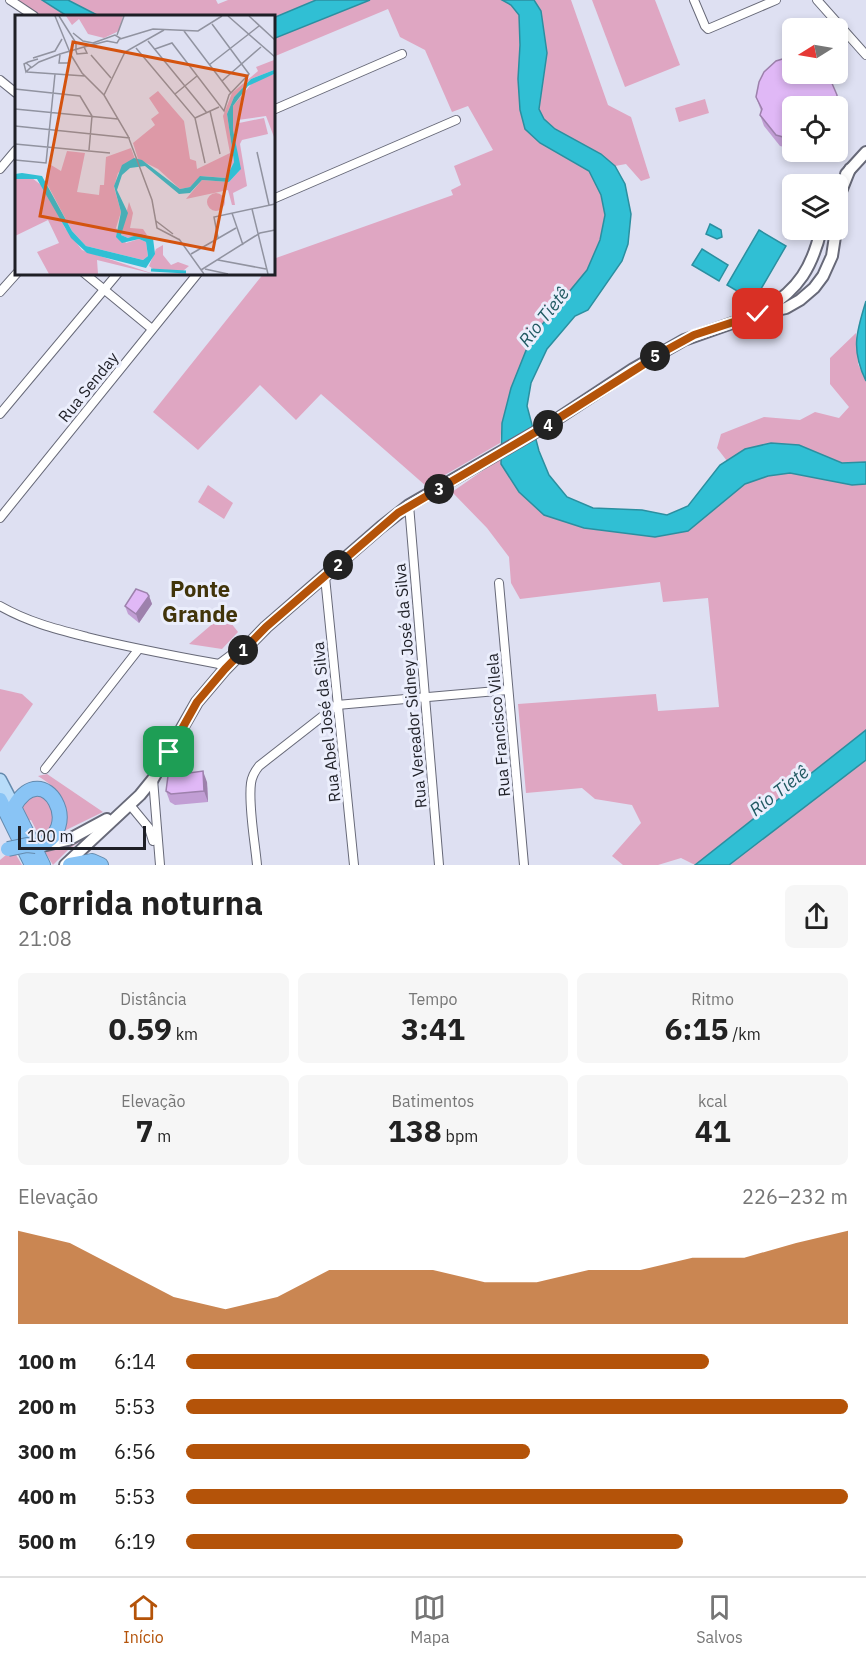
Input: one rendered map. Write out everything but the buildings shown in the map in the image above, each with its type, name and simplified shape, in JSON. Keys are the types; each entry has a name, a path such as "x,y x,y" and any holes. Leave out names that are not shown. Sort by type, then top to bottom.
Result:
{"highway":[{"path":"4,851 27,845 38,846 55,836 60,823 57,803 46,790 34,788 24,793 14,807 43,865"},
{"path":"0,800 32,865"},
{"path":"70,865 92,861 102,865"}],"main road":[{"path":"846,174 866,152"},
{"path":"848,174 850,169"},
{"path":"758,314 784,298 797,285 808,269 818,240"},
{"path":"823,240 832,256"},
{"path":"64,865 130,805 153,779 197,702 222,667 381,526 409,505 551,423 633,369 684,340 758,314 786,308 800,300 814,288 823,276 832,256 834,240"},
{"path":"0,780 14,807"},
{"path":"38,846 60,843 79,835 130,805"}],"street":[{"path":"10,0 32,15"},
{"path":"694,0 705,26 711,28 776,0"},
{"path":"817,0 866,55"},
{"path":"274,110 402,54"},
{"path":"0,80 15,92"},
{"path":"274,199 456,120"},
{"path":"0,169 15,151"},
{"path":"0,292 16,274"},
{"path":"85,274 152,329"},
{"path":"0,414 117,274"},
{"name":"Rua Senday","path":"0,518 197,274"},
{"name":"Rua Vereador Sidney José da Silva","path":"409,505 440,865"},
{"name":"Rua Abel José da Silva","path":"324,577 354,865"},
{"name":"Rua Francisco Vilela","path":"500,583 524,865"},
{"path":"0,606 23,619 43,626 138,650 222,667"},
{"path":"45,769 138,650"},
{"path":"257,865 251,796 253,774 259,766 337,705 508,690"},
{"path":"153,779 159,865"},
{"path":"130,805 149,828 159,865"}],"shaded area":[{"path":"16,0 49,0 72,15 38,15"},
{"path":"68,0 216,0 218,4 228,0 316,0 274,18 274,15 97,15"},
{"path":"370,0 502,0 511,5 519,15 525,129 540,143 589,171 601,195 605,215 600,240 587,270 531,339 511,388 502,423 500,443 426,486 321,394 296,420 260,385 198,450 153,412 263,274 274,274 276,258 453,195 451,190 461,185 454,166 493,150 468,106 452,112 425,50 400,37 388,9 274,57 274,39"},
{"path":"534,0 571,0 608,105 631,117 650,178 641,181 626,164 615,166 601,154 555,129 544,119 539,109 547,53"},
{"path":"592,0 655,0 680,65 625,87"},
{"path":"705,99 709,113 679,122 675,108"},
{"path":"856,333 858,364 866,381 866,462 842,463 799,445 745,449 727,461 717,448 721,434 764,417 800,420 815,412 839,418 849,407 830,384 830,358"},
{"path":"501,458 501,465 584,528 655,537 688,531 745,484 768,476 790,473 852,485 866,484 866,730 695,865 681,858 658,865 623,865 612,856 641,823 632,805 595,799 582,788 526,793 518,704 656,694 658,711 719,707 708,598 663,602 660,582 520,599 511,583 509,557 487,528 452,492"},
{"path":"208,485 233,503 224,519 198,502"},
{"path":"224,614 238,632 222,649 189,644"},
{"path":"0,689 22,694 33,704 0,752"},
{"path":"866,760 866,865 729,865"},
{"path":"47,774 103,812 62,832 60,799 53,787 38,776"},
{"path":"37,791 53,804 55,828 40,837 31,820 26,821 21,809 21,802"},
{"path":"102,826 69,849 53,865 43,849"},
{"path":"15,853 22,865 0,865 0,860 6,855"}],"water":[{"path":"42,0 68,0 97,15 65,15"},
{"path":"316,0 370,0 274,39 274,18"},
{"path":"502,0 534,0 541,11 547,53 539,109 544,119 555,129 601,154 615,166 625,184 631,214 628,244 622,261 588,310 575,316 547,349 531,383 527,406 539,451 549,475 567,497 593,508 642,510 667,515 688,506 720,465 745,449 771,443 799,445 842,463 866,462 866,484 852,485 790,473 768,476 745,484 688,531 655,537 584,528 544,515 519,492 501,464 502,423 511,388 531,338 587,270 600,240 605,215 601,195 589,171 540,143 525,129 520,110 518,79 519,15 511,5"},
{"path":"710,224 721,230 722,237 717,239 706,234"},
{"path":"759,230 786,246 754,301 727,285"},
{"path":"702,249 728,265 719,281 692,265"},
{"path":"866,301 866,381 858,360 857,341"},
{"path":"866,730 866,760 729,865 695,865"}],"district":[{"name":"Ponte Grande","path":"200,602"}],"route":[{"path":"169,752 197,702 225,669 266,627 398,513 551,423 663,352 694,335 758,314"}],"water label":[{"name":"Rio Tietê","path":"544,317"},
{"name":"Rio Tietê","path":"779,791"}]}
